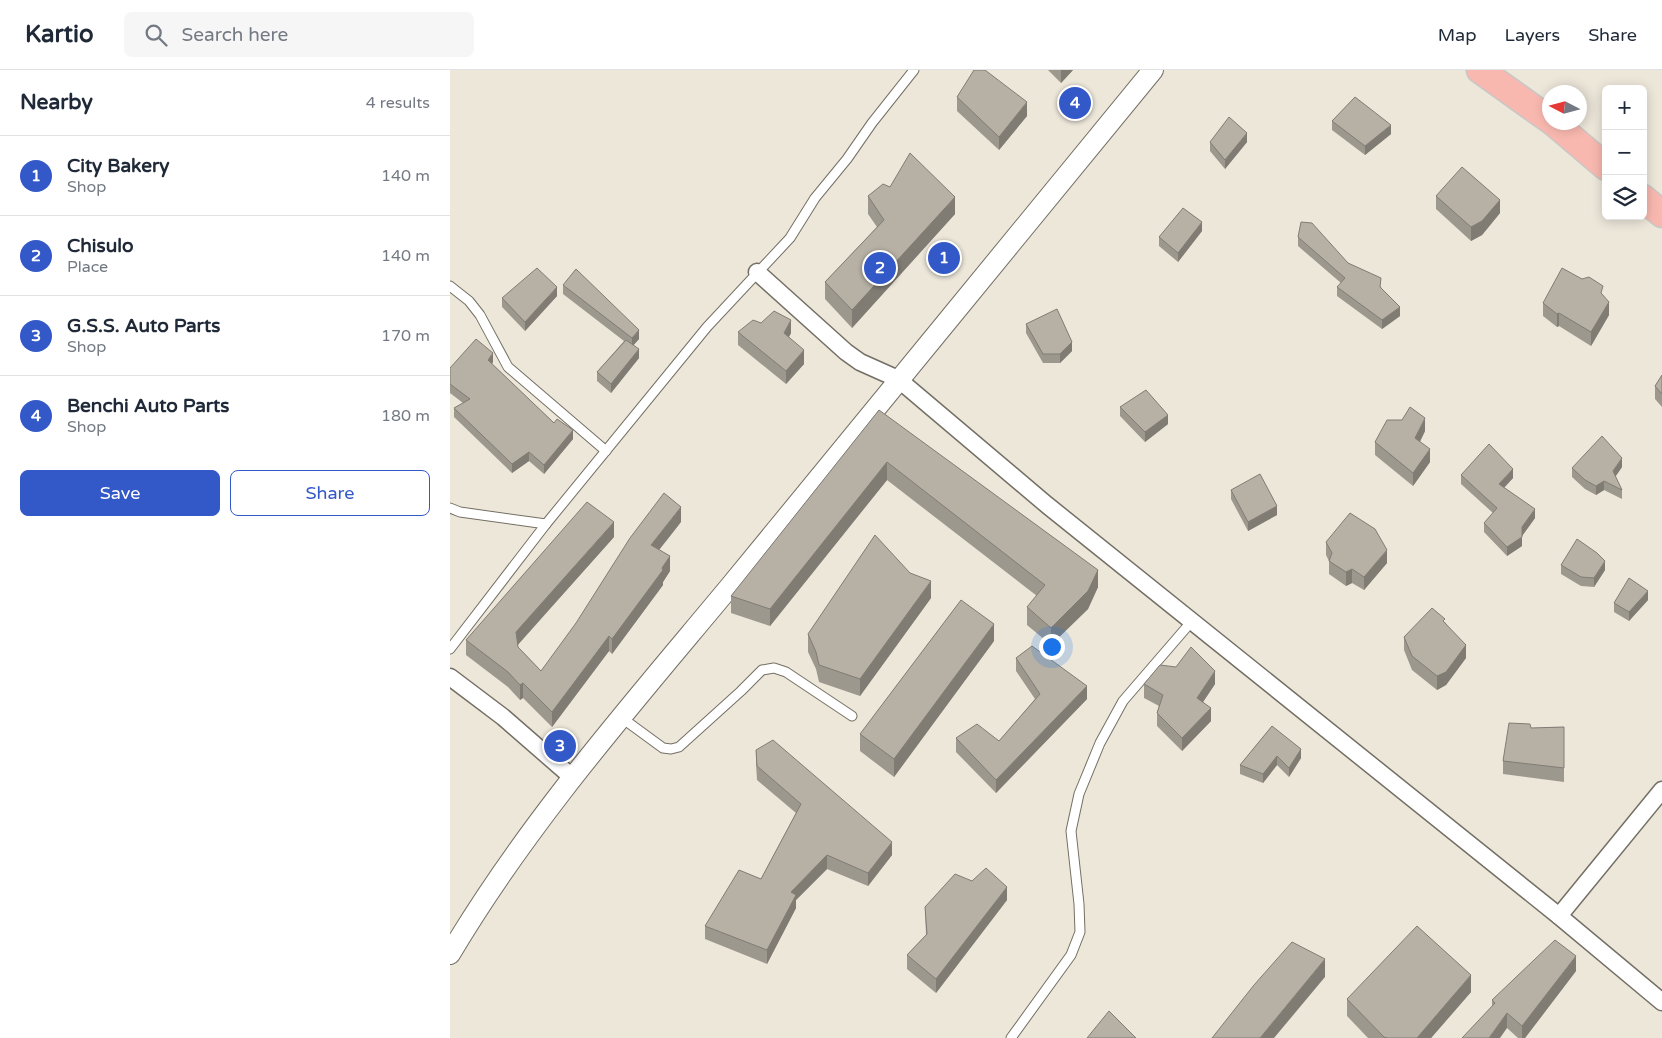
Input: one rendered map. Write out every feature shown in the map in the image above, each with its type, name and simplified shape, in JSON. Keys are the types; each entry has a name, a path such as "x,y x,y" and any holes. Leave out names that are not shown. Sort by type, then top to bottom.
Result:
{"main road":[{"path":"1480,70 1542,114"},
{"path":"1562,130 1602,164"},
{"path":"1647,201 1662,214"}],"street":[{"path":"450,954 478,907 574,778 898,379 1153,70"},
{"path":"758,272 853,357 898,379 1047,505 1559,916 1662,1002"},
{"path":"450,677 503,717 574,778"},
{"path":"1559,916 1662,790"}],"lane":[{"path":"450,648 546,524 707,327 790,238 815,198 914,70"},
{"path":"450,286 468,301 480,315 508,367 606,450"},
{"path":"450,508 460,512 546,524"},
{"path":"1011,1038 1071,955 1080,932 1071,831 1079,794 1100,743 1124,701 1192,621"},
{"path":"622,718 663,748 679,747 762,670 774,668 786,672 852,716"}],"building":[{"path":"974,70 985,70 1027,102 999,137 957,97"},
{"path":"1355,97 1391,125 1365,146 1332,121"},
{"path":"1229,117 1247,133 1225,160 1210,142"},
{"path":"910,153 955,197 852,310 825,282 884,220 868,196 883,184 890,187"},
{"path":"1462,167 1500,200 1482,221 1471,227 1436,196"},
{"path":"1183,208 1202,222 1178,253 1159,237"},
{"path":"1301,222 1312,223 1348,263 1381,278 1380,287 1400,307 1382,320 1337,287 1345,278 1298,237"},
{"path":"537,268 557,287 525,322 502,298"},
{"path":"1562,268 1582,279 1589,277 1603,286 1601,293 1609,302 1591,332 1559,313 1557,314 1543,303"},
{"path":"576,269 639,330 632,338 563,285"},
{"path":"1057,309 1072,342 1060,354 1043,354 1026,324"},
{"path":"774,311 791,320 784,333 804,350 786,371 738,332 753,320 761,323"},
{"path":"476,339 493,353 488,360 554,423 557,419 573,430 544,465 529,452 512,464 454,408 470,399 450,384 450,368"},
{"path":"626,340 639,349 611,384 597,372"},
{"path":"1662,375 1662,394 1655,386"},
{"path":"1146,390 1168,415 1145,432 1120,407"},
{"path":"1410,407 1425,418 1415,438 1430,449 1413,473 1375,442 1387,420 1402,420"},
{"path":"879,410 1098,570 1088,591 1051,628 1027,607 1045,585 887,462 770,609 731,596"},
{"path":"1602,436 1622,458 1613,471 1622,490 1604,481 1596,486 1585,480 1572,468"},
{"path":"1489,444 1513,469 1499,484 1535,509 1522,527 1522,537 1507,547 1484,523 1497,508 1461,475"},
{"path":"1260,474 1277,506 1248,522 1231,490"},
{"path":"664,493 681,507 651,545 670,556 662,568 663,570 612,639 609,636 552,712 523,683 520,685 508,672 466,640 587,502 614,522 516,632 518,647 541,671 576,623 630,538"},
{"path":"1350,513 1375,529 1387,550 1364,577 1352,569 1346,572 1329,561 1332,553 1326,542"},
{"path":"875,535 910,573 931,581 860,679 819,665 816,652 808,634"},
{"path":"1577,539 1605,561 1594,578 1581,577 1561,565"},
{"path":"1629,578 1648,591 1629,612 1614,603"},
{"path":"961,600 994,624 894,759 860,734"},
{"path":"1432,608 1445,619 1443,621 1466,645 1446,672 1437,676 1412,656 1404,637"},
{"path":"1032,646 1087,686 996,780 956,738 977,724 999,741 1040,694 1016,658"},
{"path":"1191,647 1215,671 1197,698 1211,708 1182,738 1157,713 1163,695 1144,684 1160,665 1176,667"},
{"path":"1509,723 1530,724 1531,728 1564,727 1564,768 1503,761"},
{"path":"1272,726 1301,749 1289,768 1277,756 1263,774 1240,765"},
{"path":"773,740 892,842 868,873 827,855 791,892 796,895 767,950 705,926 739,870 761,879 801,804 757,766 756,750"},
{"path":"986,868 1007,887 936,979 907,955 927,934 925,907 955,874 972,881"},
{"path":"1417,926 1471,975 1417,1038 1387,1038 1347,999"},
{"path":"1555,940 1576,956 1522,1026 1507,1013 1489,1038 1462,1038 1495,1003 1492,1000"},
{"path":"1292,942 1325,959 1260,1038 1212,1038 1254,985"},
{"path":"1109,1011 1136,1038 1087,1038"}],"place":[{"name":"Benchi Auto Parts","path":"1075,103"},
{"name":"City Bakery","path":"944,258"},
{"name":"Chisulo","path":"880,268"},
{"name":"G.S.S. Auto Parts","path":"560,746"}]}
